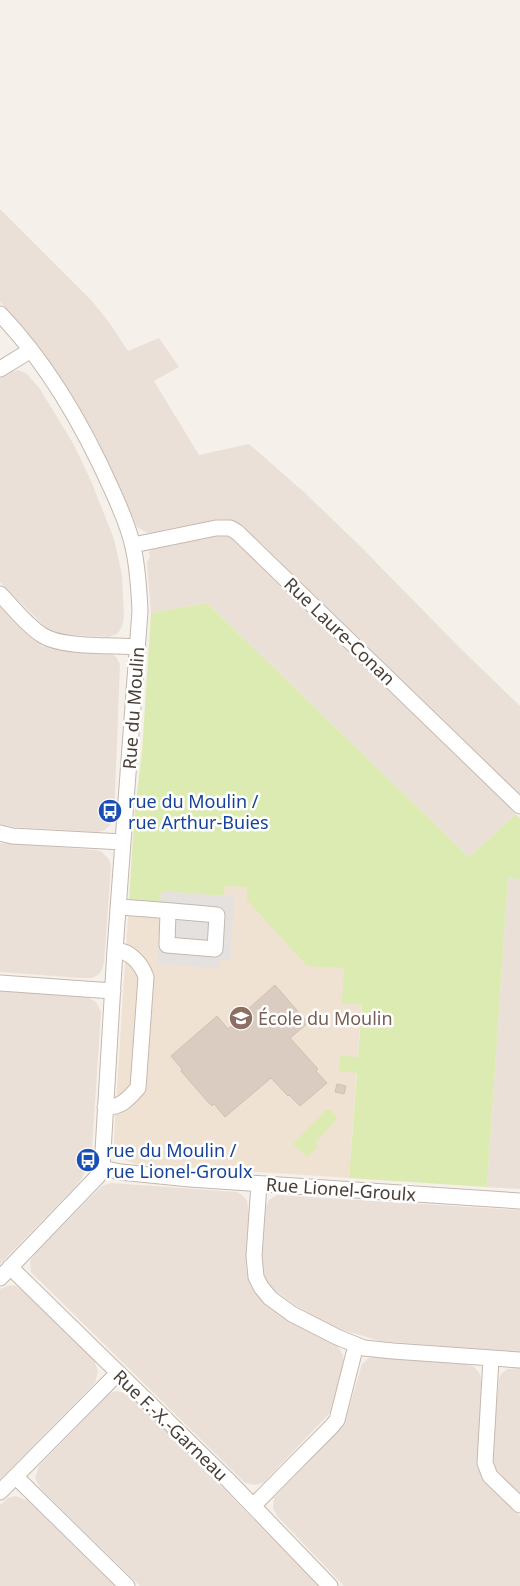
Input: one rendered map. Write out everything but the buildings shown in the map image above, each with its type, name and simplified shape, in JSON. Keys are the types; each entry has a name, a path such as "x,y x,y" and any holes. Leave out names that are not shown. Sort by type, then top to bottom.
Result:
{"street":[{"name":"Rue du Moulin","path":"0,314 31,350 67,402 98,459 119,506 133,545 139,590 138,647 115,950 102,1168"},
{"path":"0,369 31,350"},
{"name":"Rue Laure-Conan","path":"133,545 216,528 234,530 520,806"},
{"path":"0,594 38,632 48,638 64,642 138,647"},
{"path":"0,833 12,836 123,842"},
{"path":"118,907 168,911"},
{"path":"105,1108 119,1106 138,1088 146,977 140,964 132,957 125,951 115,950"},
{"path":"0,983 113,991"},
{"path":"5,1272 98,1176 102,1168"},
{"name":"Rue Lionel-Groulx","path":"102,1168 120,1172 259,1184 520,1201"},
{"path":"259,1184 254,1262 256,1277 261,1288 273,1301 297,1317 356,1346 384,1351 520,1360"},
{"name":"Rue F.-X.-Garneau","path":"5,1272 118,1373 253,1506 330,1586"},
{"path":"253,1506 337,1420 356,1346"},
{"path":"491,1358 485,1463 490,1476 520,1505"},
{"path":"0,1492 118,1373"},
{"path":"16,1477 127,1586"}],"shaded area":[{"path":"0,209 92,301 128,351 159,338 179,367 154,381 199,455 249,444 304,492 359,545 520,706 520,796 239,524 221,519 148,533 137,527 98,441 76,401 43,352 0,302"},
{"path":"19,370 27,374 40,389 74,445 91,481 114,539 122,575 124,618 121,629 117,634 109,637 58,634 48,630 0,582 0,378"},
{"path":"224,535 233,539 516,814 469,857 207,603 151,613 147,562 150,557 149,552 153,548"},
{"path":"0,605 42,646 57,650 108,652 116,657 120,664 114,817 111,824 105,830 98,832 13,827 0,824"},
{"path":"0,843 96,850 102,852 109,859 111,865 104,963 98,975 92,978 81,978 0,972"},
{"path":"508,878 520,879 520,1189 487,1187"},
{"name":"École du Moulin","path":"225,886 247,887 364,969 349,1178 135,1164 126,1160 116,1150 114,1141 115,1120 129,901 161,891 223,896"},
{"path":"161,891 234,897 230,961 220,960 220,968 157,964"},
{"path":"0,990 86,996 96,1002 101,1012 92,1148 89,1161 82,1178 76,1186 0,1264"},
{"path":"111,1183 237,1192 243,1196 247,1201 249,1213 246,1265 249,1282 254,1292 272,1309 289,1321 335,1344 340,1349 343,1356 343,1364 330,1413 263,1483 255,1485 245,1483 31,1272 30,1261 36,1252 102,1186"},
{"path":"277,1195 520,1210 520,1352 380,1341 333,1327 295,1305 273,1289 263,1276 261,1262 265,1209 269,1200"},
{"path":"10,1285 16,1286 24,1292 94,1360 98,1371 95,1383 0,1480 0,1289"},
{"path":"373,1357 466,1364 474,1367 480,1374 482,1382 478,1467 483,1480 520,1516 520,1586 344,1586 277,1516 273,1508 274,1498 344,1425 362,1364"},
{"path":"520,1368 520,1494 495,1469 492,1455 499,1379 501,1374 507,1369"},
{"path":"117,1391 128,1394 156,1420 319,1586 140,1586 41,1489 35,1478 39,1466 110,1393"},
{"path":"15,1496 27,1500 115,1586 0,1586 0,1505 8,1498"}],"green space":[{"path":"207,603 469,857 516,814 520,818 520,879 508,878 487,1187 349,1178 357,1073 339,1071 340,1056 358,1057 362,1005 342,1003 344,968 307,966 247,900 247,887 225,886 224,896 161,891 160,903 129,901 134,819 142,752 151,613"},
{"path":"326,1110 330,1110 336,1115 336,1120 315,1143 318,1147 307,1157 293,1144"}],"place":[{"name":"rue du Moulin / rue Arthur-Buies","path":"110,811"},
{"name":"École du Moulin","path":"241,1018"},
{"name":"rue du Moulin / rue Lionel-Groulx","path":"88,1160"}]}
